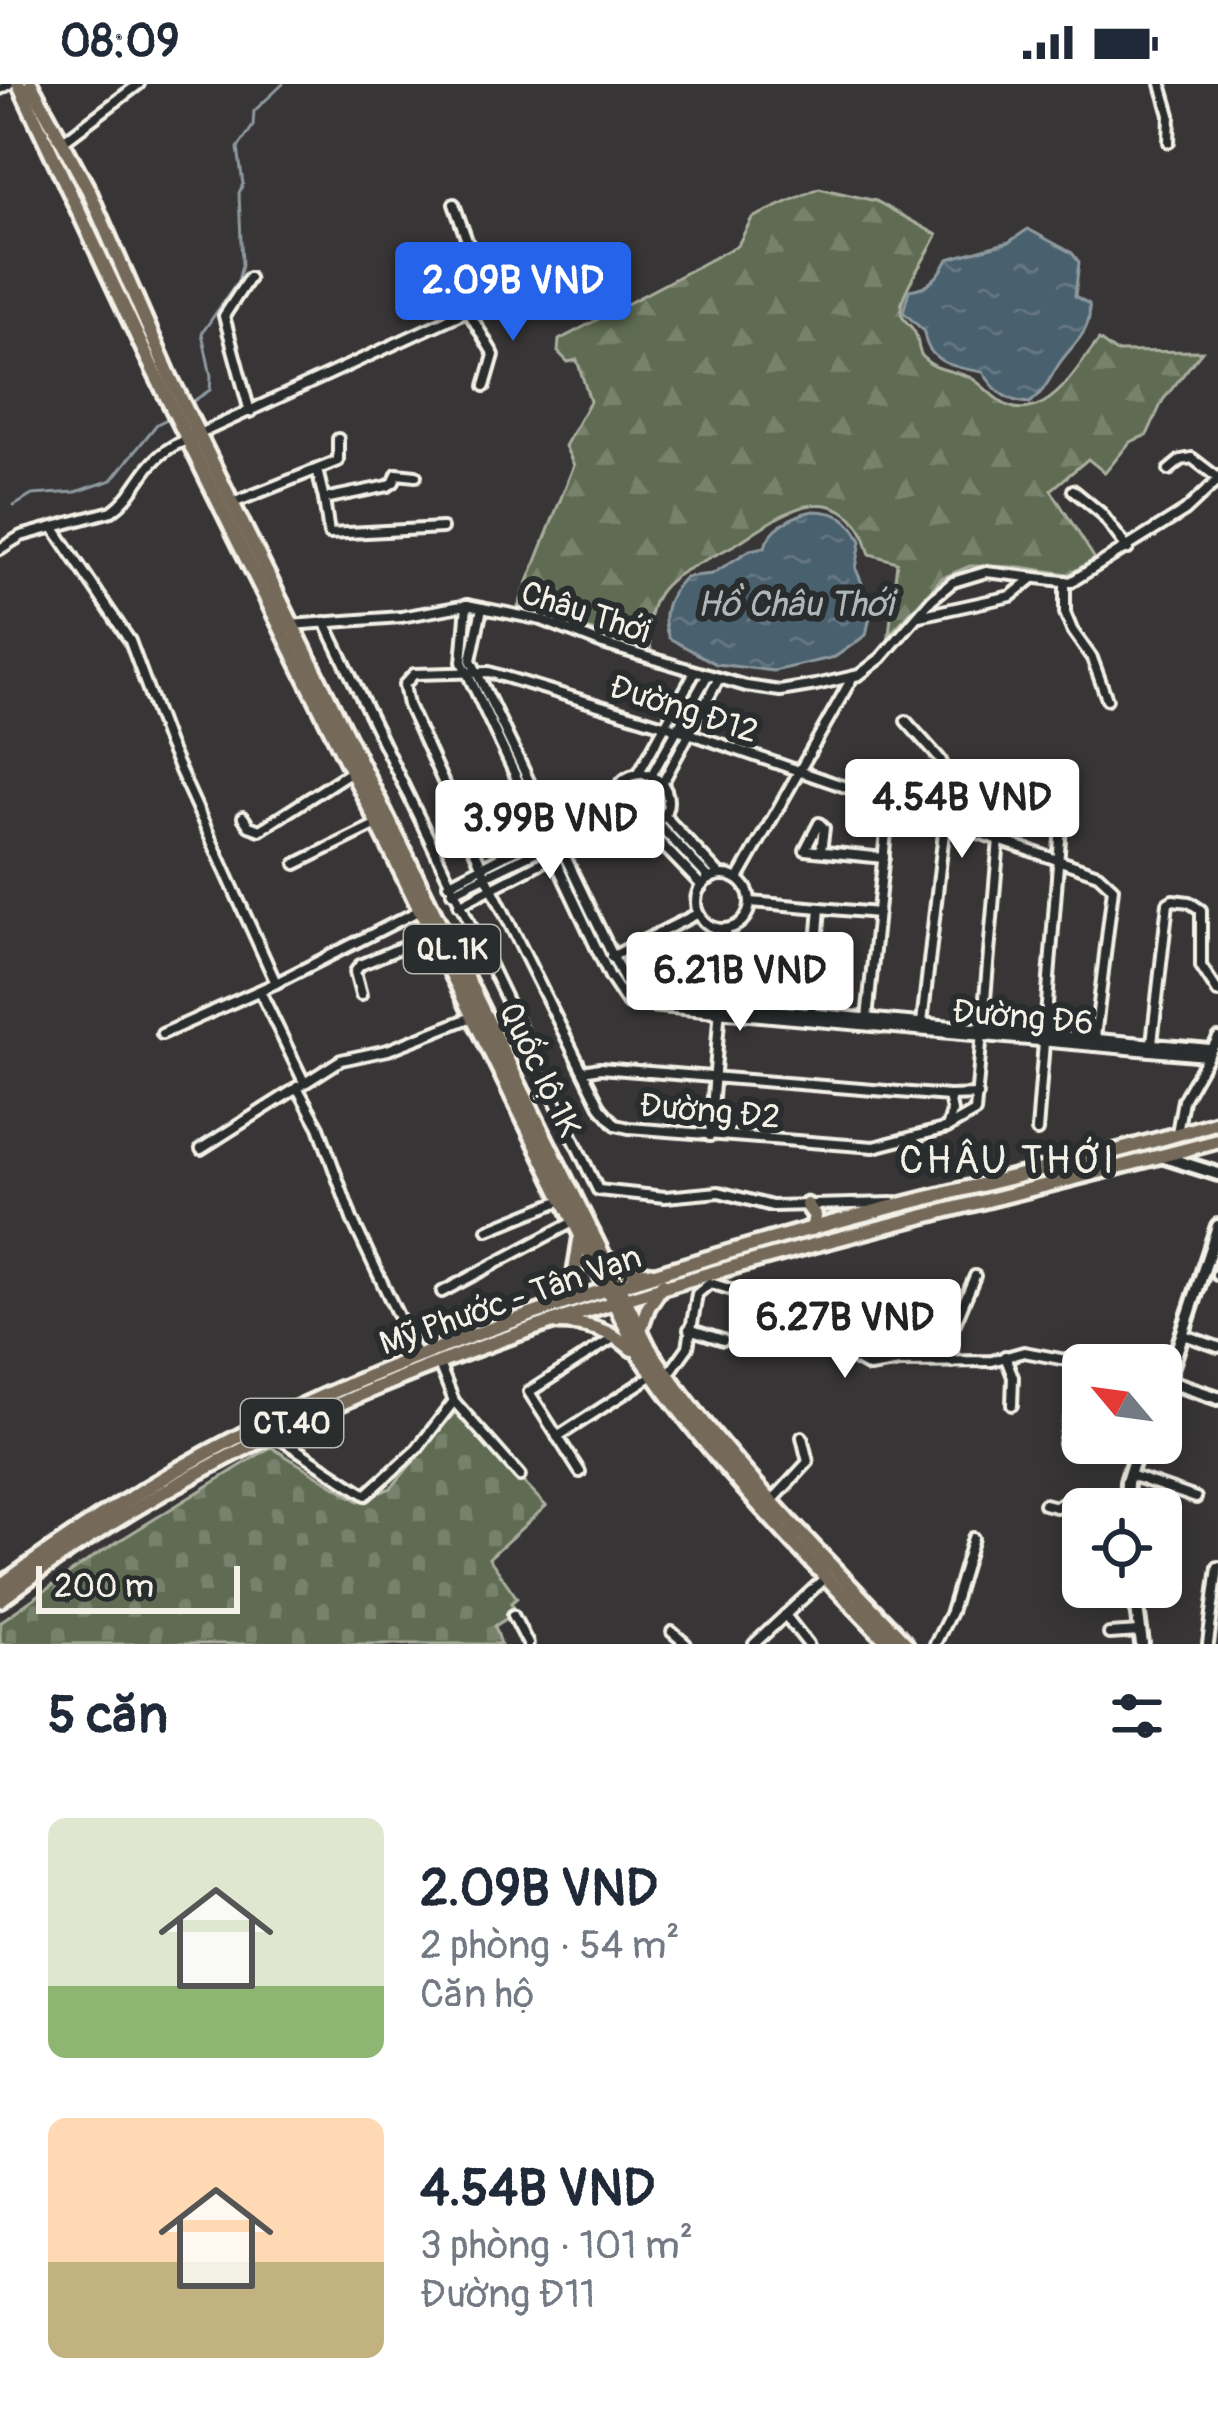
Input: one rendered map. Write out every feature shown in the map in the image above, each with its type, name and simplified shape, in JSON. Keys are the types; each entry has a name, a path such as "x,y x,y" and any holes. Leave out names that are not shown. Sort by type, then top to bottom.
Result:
{"main road":[{"name":"QL.1K","path":"19,84 176,401"},
{"name":"QL.1K","path":"31,84 89,191 176,401"},
{"name":"Quốc lộ 1K","path":"176,401 604,1258 640,1354 906,1644"},
{"name":"Quốc lộ 1K","path":"193,435 233,503 352,771 472,1017 577,1227 640,1331 660,1375 752,1498 890,1644"},
{"name":"Mỹ Phước - Tân Vạn","path":"0,1586 111,1509 204,1454 296,1408 418,1359 812,1229 1218,1121"},
{"path":"1177,1134 1178,1151"},
{"name":"Mỹ Phước - Tân Vạn","path":"662,1280 714,1277 1218,1141"},
{"path":"807,1205 815,1216 812,1229"},
{"path":"577,1227 574,1278 549,1317 617,1336 640,1354"},
{"path":"604,1258 662,1280 640,1331"},
{"name":"Mỹ Phước - Tân Vạn","path":"0,1600 139,1506 272,1434 343,1400 549,1317"}],"street":[{"path":"0,89 9,84"},
{"path":"62,142 139,84"},
{"path":"1161,84 1170,115 1169,142"},
{"path":"450,320 471,252 454,204"},
{"path":"0,549 21,536 112,512 154,457 510,292 551,260"},
{"path":"249,278 224,316 250,412"},
{"path":"468,311 494,355 485,386"},
{"path":"233,503 340,458 338,439"},
{"path":"738,879 852,678 881,658 941,590 986,572 1065,581 1081,578 1185,511 1218,479 1192,458 1169,470"},
{"path":"316,470 328,534 442,528"},
{"path":"323,499 388,486 397,474 416,476"},
{"path":"1073,490 1101,513 1129,549"},
{"path":"54,528 130,641 168,744 276,983"},
{"path":"917,616 1011,596 1034,577"},
{"path":"1065,581 1065,613 1092,658 1107,698"},
{"name":"Châu Thới","path":"287,626 401,617 467,605 542,620 718,680 780,691 852,678"},
{"name":"Đường Đ6","path":"467,605 460,651 547,833 557,842 557,854 628,1004 1208,1053"},
{"name":"Đường Đ6","path":"471,672 470,655 482,608"},
{"path":"325,622 598,1190 665,1197 719,1192 758,1205 904,1204"},
{"name":"Đường Đ12","path":"471,672 490,671 665,725 1099,874 1113,888 1094,1042"},
{"name":"Đường Đ2","path":"471,672 414,674 403,692 484,871 601,1108 616,1125 874,1147 947,1128"},
{"path":"638,774 662,784 668,800 657,823 646,827 634,827 619,817 614,800 619,785 638,774 695,672"},
{"path":"651,776 706,676"},
{"path":"662,784 718,680"},
{"path":"906,721 950,772 921,1027"},
{"path":"243,817 260,830 352,771"},
{"path":"947,1128 975,1112 978,1095 1005,771"},
{"path":"450,888 614,800"},
{"path":"1037,1131 1063,801"},
{"path":"867,1023 889,803"},
{"path":"664,814 684,852"},
{"path":"484,871 619,817"},
{"path":"459,905 619,817"},
{"path":"657,823 711,880 738,879 745,885 751,902 745,918 726,929 709,925 697,914 697,898 711,880"},
{"path":"296,864 378,824"},
{"path":"646,827 684,852 711,880"},
{"name":"Đường Đ6","path":"547,833 547,847 557,854"},
{"path":"821,851 884,857"},
{"path":"1151,1047 1168,903 1180,899 1201,910 1201,967 1218,992"},
{"path":"751,902 878,913"},
{"path":"811,1018 820,908"},
{"path":"162,1034 260,991 420,910"},
{"path":"611,957 697,914"},
{"name":"Đường Đ6","path":"591,925 611,957 615,975"},
{"path":"710,1136 726,929"},
{"path":"361,995 355,972 360,964 433,935"},
{"path":"642,941 725,949"},
{"path":"260,991 319,1127 352,1219 418,1359"},
{"path":"201,1149 341,1060 388,1050 472,1017"},
{"path":"1177,1134 1183,1100 1218,1038"},
{"path":"584,1071 599,1068 978,1095"},
{"path":"947,1128 952,1112 949,1096"},
{"path":"1161,1156 1218,1174"},
{"path":"488,1230 563,1199"},
{"path":"1180,1344 1218,1226"},
{"path":"442,1292 577,1227"},
{"path":"952,1362 955,1324 974,1276"},
{"path":"557,1437 660,1375 688,1347 697,1294 714,1277 808,1316 832,1330 838,1350 847,1358 869,1367 1039,1353 1062,1358"},
{"path":"906,1362 902,1331 908,1314 946,1325"},
{"path":"689,1329 723,1340"},
{"path":"890,1332 902,1331"},
{"path":"1184,1335 1218,1347"},
{"path":"580,1472 529,1392 617,1336"},
{"path":"1005,1357 1012,1377 1012,1405"},
{"path":"439,1364 454,1401 520,1476"},
{"path":"1182,1386 1218,1398"},
{"path":"272,1434 366,1495 417,1449 454,1401"},
{"path":"771,1502 808,1462 802,1437"},
{"path":"1128,1488 1132,1464"},
{"path":"1129,1474 1196,1498"},
{"path":"1044,1504 1062,1503"},
{"path":"935,1644 951,1612 973,1538"},
{"path":"1208,1644 1218,1568"},
{"path":"754,1644 826,1577"},
{"path":"1109,1634 1141,1638 1137,1608"},
{"path":"513,1615 528,1644"},
{"path":"785,1616 808,1644"},
{"path":"672,1632 686,1644"}],"green space":[{"path":"819,188 876,201 937,235 906,292 902,316 928,362 973,379 1008,406 1025,409 1045,401 1063,387 1099,340 1115,352 1202,351 1163,400 1147,435 1130,442 1105,473 1088,459 1051,490 1095,559 1069,574 970,566 942,578 889,635 897,562 870,554 862,531 846,513 815,505 782,515 671,581 652,607 651,650 518,607 574,465 565,446 590,401 577,360 568,362 558,352 559,340 738,245 752,218"},
{"path":"456,1411 546,1506 489,1558 517,1598 511,1603 517,1612 495,1626 501,1644 0,1644 0,1622 96,1555 271,1447 359,1501 391,1488"}],"water":[{"path":"1028,229 1072,253 1079,262 1075,296 1089,304 1088,322 1080,337 1030,403 1002,394 983,372 936,357 924,331 903,312 909,290 933,280 948,259 1009,242"},
{"name":"Hồ Châu Thới","path":"813,511 842,517 861,541 856,569 872,607 866,635 835,657 774,671 716,664 669,638 667,605 685,577 712,574 750,550 765,547 783,523"}],"waterway":[{"path":"192,402 210,390 202,333 238,281 242,265 239,193 243,184 238,148 253,126 254,111 283,84"},
{"path":"14,506 32,495 76,492 112,480 157,424 169,418"}],"district":[{"name":"CHÂU THỚI","path":"1008,1159"}]}
